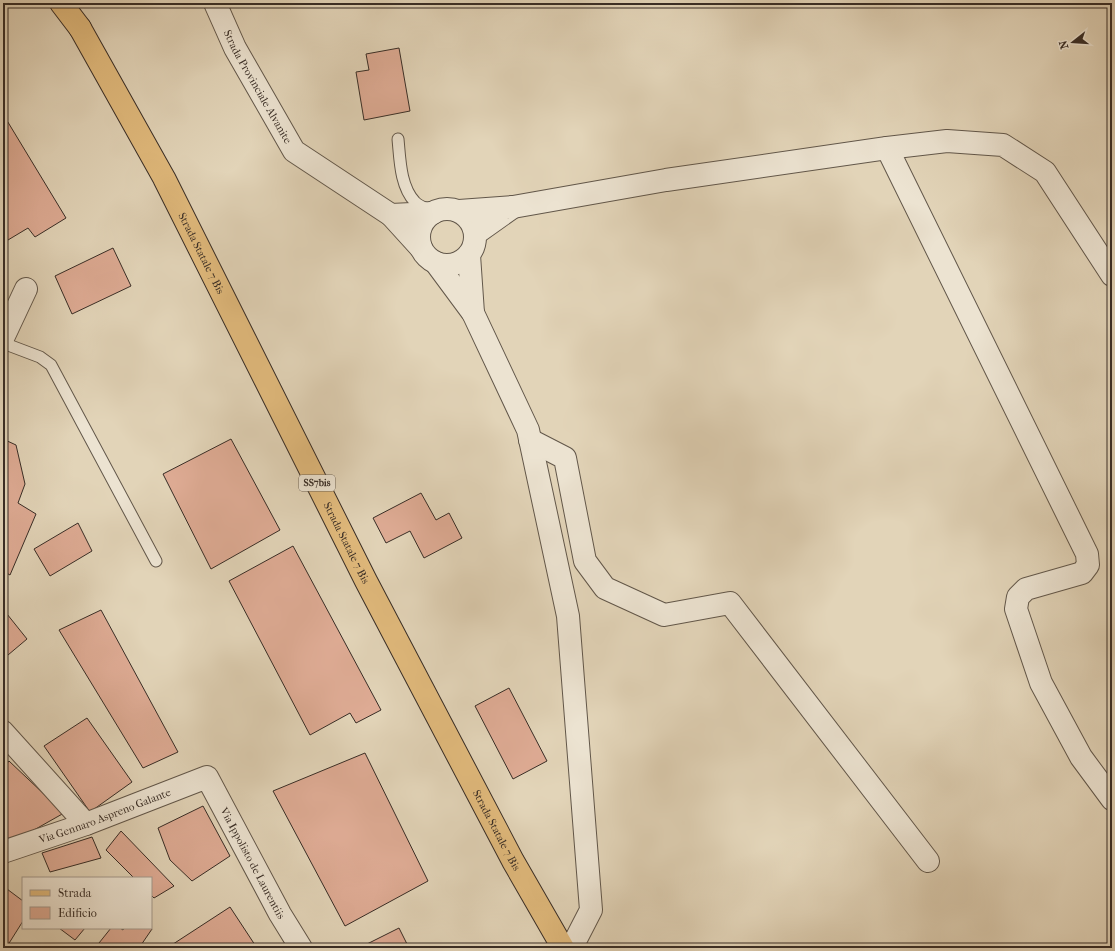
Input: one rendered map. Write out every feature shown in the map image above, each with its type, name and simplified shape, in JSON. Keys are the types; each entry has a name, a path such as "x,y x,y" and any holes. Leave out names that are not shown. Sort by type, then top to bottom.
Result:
{"main road":[{"name":"SS7bis","path":"61,3 80,28"},
{"name":"SS7bis","path":"64,3 80,28"},
{"name":"Strada Statale 7 Bis","path":"80,28 164,178 366,581 513,861 564,942"}],"street":[{"name":"Strada Provinciale Alvanite","path":"215,3 235,48 294,151 391,215 428,256 473,313"},
{"path":"459,212 513,207 666,180 887,148 947,141 1003,145 1044,172 1112,275"},
{"path":"887,148 1087,554 1088,565 1082,573 1026,589 1018,597 1016,609 1042,683 1081,757 1112,799"},
{"path":"475,234 513,207"},
{"path":"450,209 459,212 467,217 472,225 475,234 475,241 469,255 462,262 444,266 428,256 419,240 422,224 426,218 441,210 450,209"},
{"path":"391,215 433,213"},
{"path":"469,255 473,313 528,430 568,624 592,910 564,942"},
{"path":"3,338 26,289"},
{"path":"530,440 565,458 584,561 605,588 664,615 730,603 928,861"},
{"path":"3,732 86,824"},
{"name":"Via Gennaro Aspreno Galante","path":"3,852 86,824 207,777"},
{"name":"Via Ippolisto de Laurentiis","path":"207,777 280,914 301,948"}],"lane":[{"path":"398,139 401,169 407,188 416,203 433,213"},
{"path":"3,344 40,356 51,365 156,561"}],"building":[{"path":"399,48 410,111 364,120 356,72 369,70 366,54"},
{"path":"3,114 66,218 35,237 28,228 8,240 3,232"},
{"path":"113,248 131,286 72,314 55,276"},
{"path":"3,439 16,445 25,484 18,503 36,514 10,575 3,571"},
{"path":"231,439 280,530 211,569 163,474"},
{"path":"421,493 436,520 449,513 462,538 424,558 410,531 386,543 373,518"},
{"path":"78,523 92,551 50,576 34,549"},
{"path":"293,546 381,710 356,723 350,713 310,735 229,581"},
{"path":"3,609 27,639 8,655 3,649"},
{"path":"101,610 178,752 143,768 59,630"},
{"path":"509,688 547,761 513,779 475,706"},
{"path":"87,718 132,782 90,812 44,746"},
{"path":"365,753 428,881 345,926 273,791"},
{"path":"9,761 64,813 11,843 3,835 3,768"},
{"path":"203,806 230,856 192,881 170,860 158,828"},
{"path":"121,831 174,886 154,898 152,896 152,877 133,877 106,850"},
{"path":"92,837 101,858 50,872 42,853"},
{"path":"3,886 22,900 22,923 6,948 3,946"},
{"path":"230,907 257,948 167,948"},
{"path":"399,928 409,948 359,948"},
{"path":"60,929 84,929 75,940"},
{"path":"110,929 152,929 139,948 95,948"}]}
